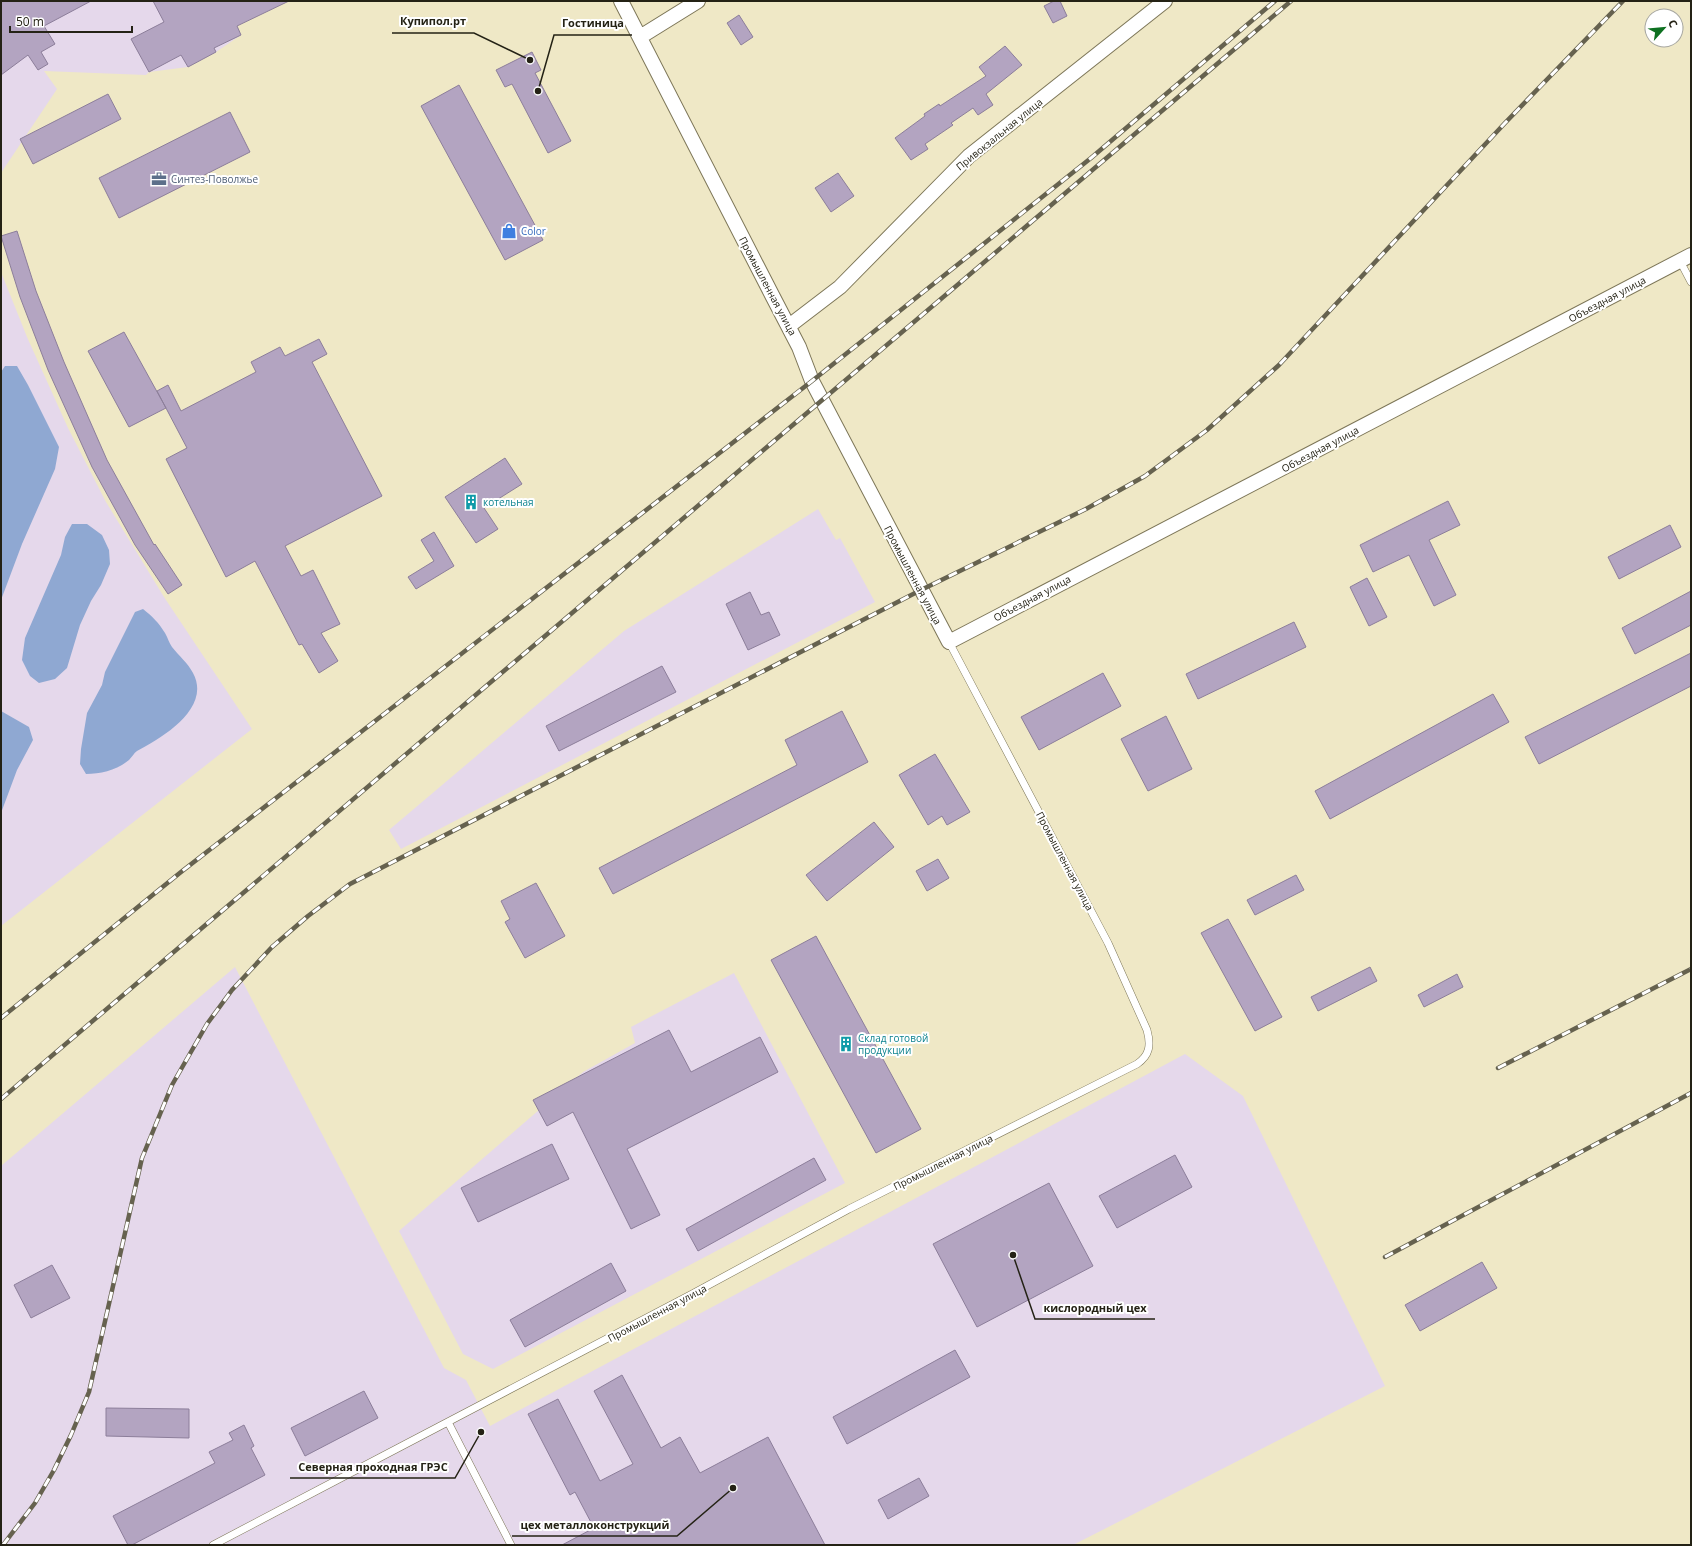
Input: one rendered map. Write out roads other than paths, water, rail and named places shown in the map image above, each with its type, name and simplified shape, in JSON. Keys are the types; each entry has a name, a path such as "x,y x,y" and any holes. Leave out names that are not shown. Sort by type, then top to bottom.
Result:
{"street":[{"name":"Промышленная улица","path":"621,1 772,297 789,326 812,381 948,642"},
{"path":"640,37 698,1"},
{"name":"Привокзальная улица","path":"789,326 840,287 969,156 1166,1"},
{"name":"Объездная улица","path":"948,642 1685,258"}],"lane":[{"path":"1685,258 1691,282"},
{"name":"Промышленная улица","path":"448,1422 849,1210 1137,1064 1148,1054 1150,1039 1147,1030 1108,943 948,642"},
{"path":"213,1545 448,1422 511,1545"}],"water":[{"path":"5,366 17,366 59,447 55,469 22,544 1,600 1,372"},
{"path":"72,524 87,524 102,535 109,550 110,564 80,625 67,668 55,679 39,683 30,676 22,660 25,638 61,555 65,537"},
{"path":"143,609 160,626 172,647 191,669 197,686 196,698 190,710 182,720 171,730 137,751 129,760 109,771 86,774 80,764 87,713 102,685 105,672 135,612"},
{"path":"1,711 29,727 33,740 17,770 1,813"}],"railway":[{"path":"1,1018 181,872 812,381 1091,158 1275,1"},
{"path":"1,1099 1291,1"},
{"path":"3,1545 35,1503 54,1470 89,1392 142,1158 172,1085 207,1024 232,990 272,947 308,916 350,884 921,590 1086,509 1145,476 1207,430 1279,365 1505,123 1623,1"},
{"path":"1498,1068 1691,969"},
{"path":"1385,1257 1691,1093"}],"place":[{"name":"Купипол.рт","path":"530,60"},
{"name":"Гостиница","path":"538,91"},
{"name":"Синтез-Поволжье","path":"159,179"},
{"name":"Color","path":"509,231"},
{"name":"котельная","path":"471,502"},
{"name":"Склад готовой продукции","path":"846,1044"},
{"name":"кислородный цех","path":"1013,1255"},
{"name":"Северная проходная ГРЭС","path":"481,1432"},
{"name":"цех металлоконструкций","path":"733,1488"}]}
